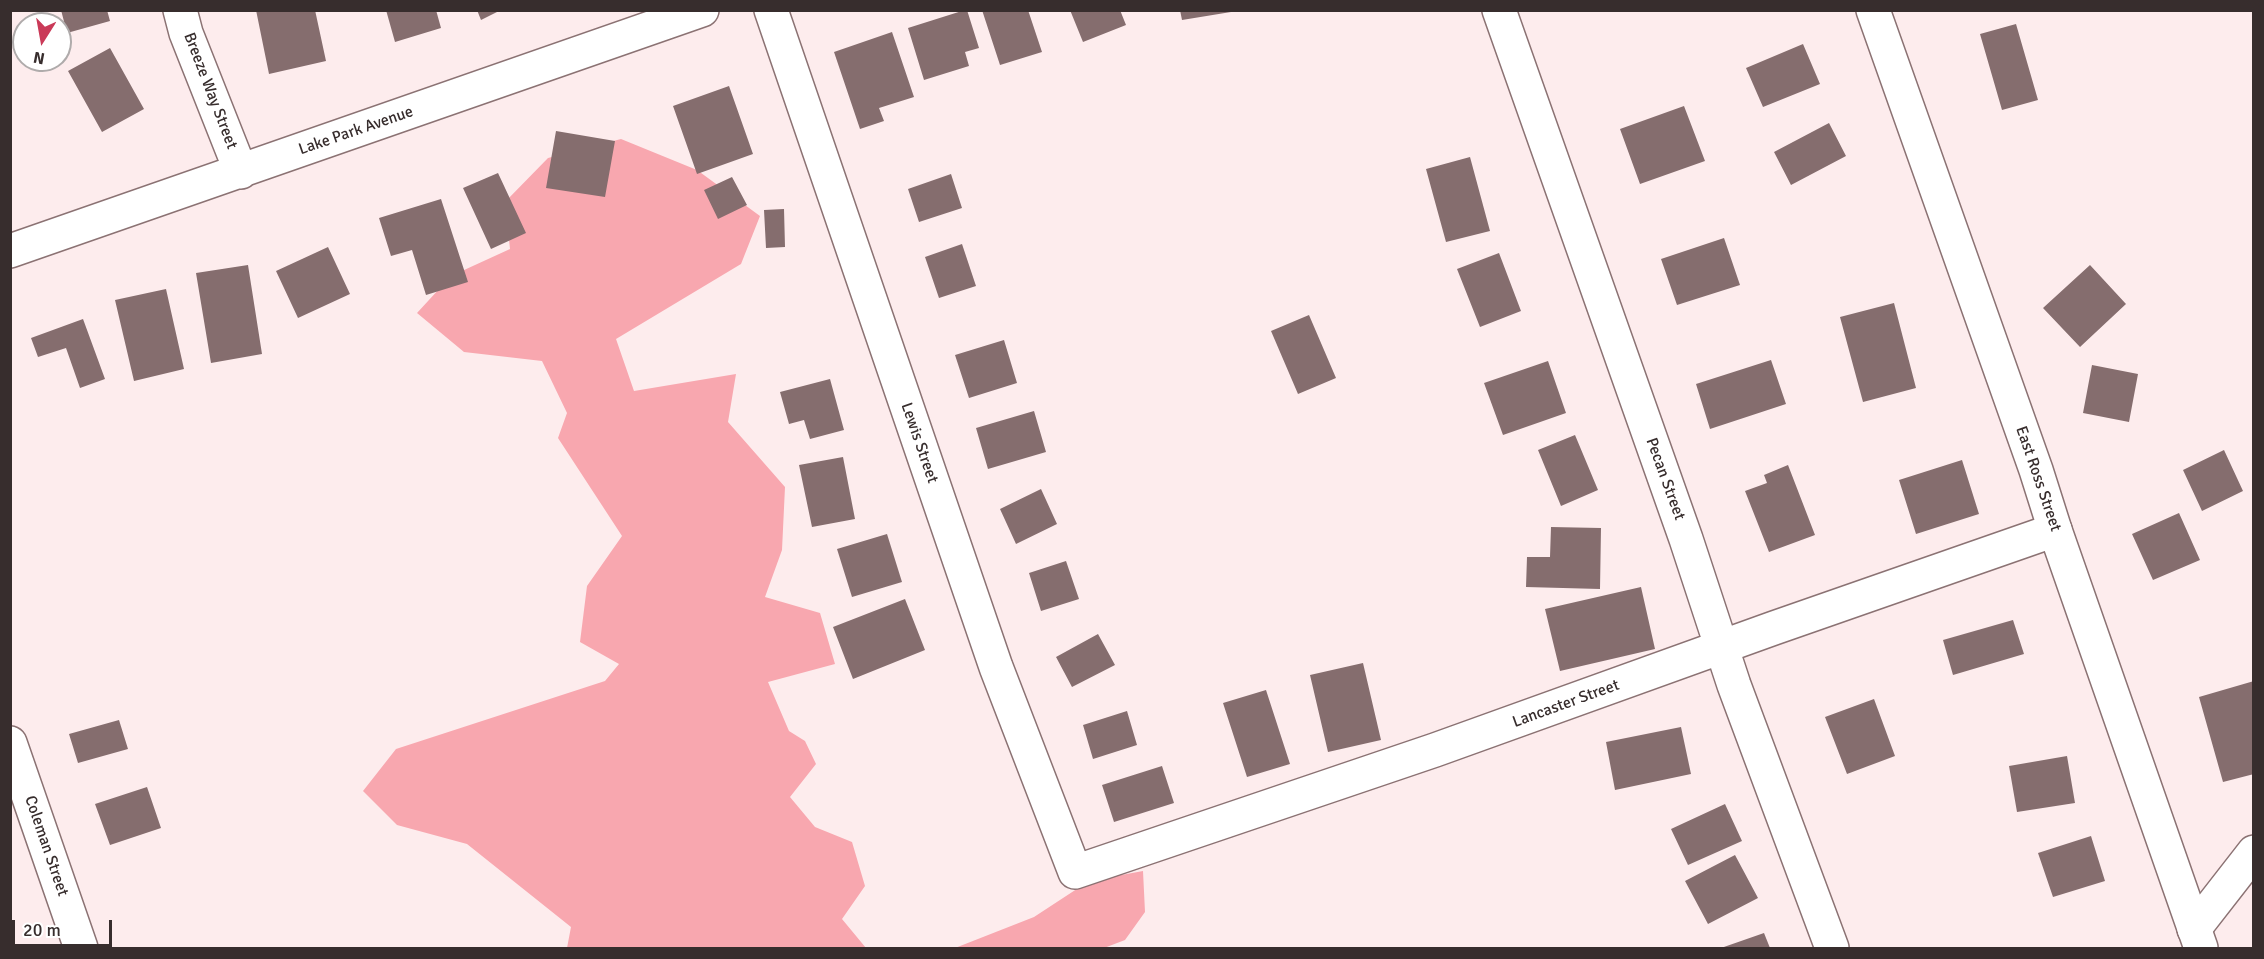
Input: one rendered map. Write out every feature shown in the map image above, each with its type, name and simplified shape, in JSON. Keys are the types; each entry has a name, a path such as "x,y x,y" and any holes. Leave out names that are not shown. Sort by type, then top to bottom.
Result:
{"street":[{"name":"Breeze Way Street","path":"180,10 186,33 241,172"},
{"name":"Lake Park Avenue","path":"10,251 702,10"},
{"name":"Lewis Street","path":"771,10 996,667 1075,872"},
{"name":"Pecan Street","path":"1499,10 1723,648 1734,686 1832,948"},
{"name":"East Ross Street","path":"1873,10 2036,470 2198,939"},
{"name":"Lancaster Street","path":"1075,872 1423,754 2055,530"},
{"name":"Coleman Street","path":"10,743 81,948"},
{"path":"2198,939 2253,852"}],"shaded area":[{"path":"621,139 697,170 760,216 741,264 616,339 634,391 736,374 728,422 785,487 782,550 765,597 820,613 835,664 768,682 789,731 805,741 816,764 790,797 815,827 852,842 865,886 842,919 866,948 567,948 571,927 467,844 397,825 363,791 396,749 605,681 619,664 580,642 587,586 622,536 558,438 567,413 542,361 464,352 417,313 451,276 510,249 505,202 548,158"},
{"path":"1143,871 1145,912 1125,940 1104,948 955,948 1034,917 1089,881"}],"building":[{"path":"61,10 107,10 110,21 72,32 72,12 62,12"},
{"path":"256,10 315,10 326,61 269,74"},
{"path":"386,10 436,10 441,28 395,42"},
{"path":"477,10 501,10 481,20"},
{"path":"967,10 979,48 965,52 969,66 924,80 908,28"},
{"path":"982,10 1028,10 1042,52 1000,65"},
{"path":"1070,10 1120,10 1126,25 1083,42"},
{"path":"1180,10 1231,10 1231,12 1182,20"},
{"path":"2016,24 2038,100 2002,110 1980,34"},
{"path":"892,32 914,97 879,108 884,121 860,129 834,52"},
{"path":"1803,44 1820,84 1763,107 1746,68"},
{"path":"110,48 144,109 102,132 69,72 72,72 72,69"},
{"path":"729,86 753,154 697,174 673,106"},
{"path":"1684,106 1705,161 1640,184 1620,129"},
{"path":"1829,123 1846,156 1791,185 1774,152"},
{"path":"556,131 615,141 605,197 546,188"},
{"path":"1470,157 1490,231 1446,242 1426,169"},
{"path":"498,173 526,233 491,249 463,188"},
{"path":"951,174 962,208 919,222 908,189"},
{"path":"732,177 747,205 718,219 704,190"},
{"path":"441,199 468,282 426,295 412,250 391,256 379,218"},
{"path":"784,209 785,247 766,248 764,210"},
{"path":"1724,238 1740,285 1677,305 1661,259"},
{"path":"962,244 976,286 939,298 925,257"},
{"path":"328,247 350,294 298,318 276,271"},
{"path":"1499,253 1521,311 1480,327 1457,269"},
{"path":"248,265 262,354 211,363 196,273"},
{"path":"2090,265 2126,304 2080,347 2043,308"},
{"path":"166,289 184,369 134,381 115,300"},
{"path":"1894,303 1916,388 1863,402 1840,317"},
{"path":"1309,315 1336,378 1298,394 1271,331"},
{"path":"83,319 105,379 80,388 66,348 38,357 31,338"},
{"path":"1004,340 1017,383 969,398 955,355"},
{"path":"1771,360 1786,404 1710,429 1696,384"},
{"path":"1548,361 1566,413 1503,435 1484,383"},
{"path":"2092,365 2138,374 2129,422 2083,413"},
{"path":"830,379 844,430 810,439 804,420 789,424 780,392"},
{"path":"1034,411 1046,452 988,469 976,428"},
{"path":"1575,435 1598,490 1561,506 1538,450"},
{"path":"2224,450 2243,491 2202,511 2183,470"},
{"path":"843,457 855,519 812,527 799,465"},
{"path":"1962,460 1979,514 1916,534 1899,480"},
{"path":"1788,465 1815,535 1769,552 1745,491 1767,483 1764,475"},
{"path":"1041,489 1057,524 1016,544 1000,509"},
{"path":"2179,513 2200,560 2153,580 2132,534"},
{"path":"1551,527 1601,528 1600,589 1526,587 1527,557 1550,557"},
{"path":"887,534 902,582 852,597 837,549"},
{"path":"1066,561 1079,599 1041,611 1029,573"},
{"path":"1641,587 1655,649 1560,671 1545,609"},
{"path":"905,599 925,650 853,679 833,627"},
{"path":"2013,620 2024,654 1953,675 1943,640"},
{"path":"1098,634 1115,665 1072,687 1056,657"},
{"path":"1363,663 1381,740 1328,752 1310,675"},
{"path":"2254,681 2254,774 2223,782 2199,697"},
{"path":"1266,690 1290,764 1247,777 1223,703"},
{"path":"1874,699 1895,756 1847,774 1825,717"},
{"path":"1127,711 1137,745 1093,759 1083,725"},
{"path":"119,720 128,749 78,763 69,734"},
{"path":"1681,727 1691,774 1615,790 1606,742"},
{"path":"2067,756 2075,803 2017,812 2009,766"},
{"path":"1162,766 1174,803 1114,822 1102,785"},
{"path":"147,787 161,828 110,845 95,804"},
{"path":"1725,804 1742,841 1688,865 1671,829"},
{"path":"2091,836 2105,881 2053,897 2038,853"},
{"path":"1735,855 1758,898 1708,924 1685,881"},
{"path":"1764,933 1770,948 1721,948"}]}
